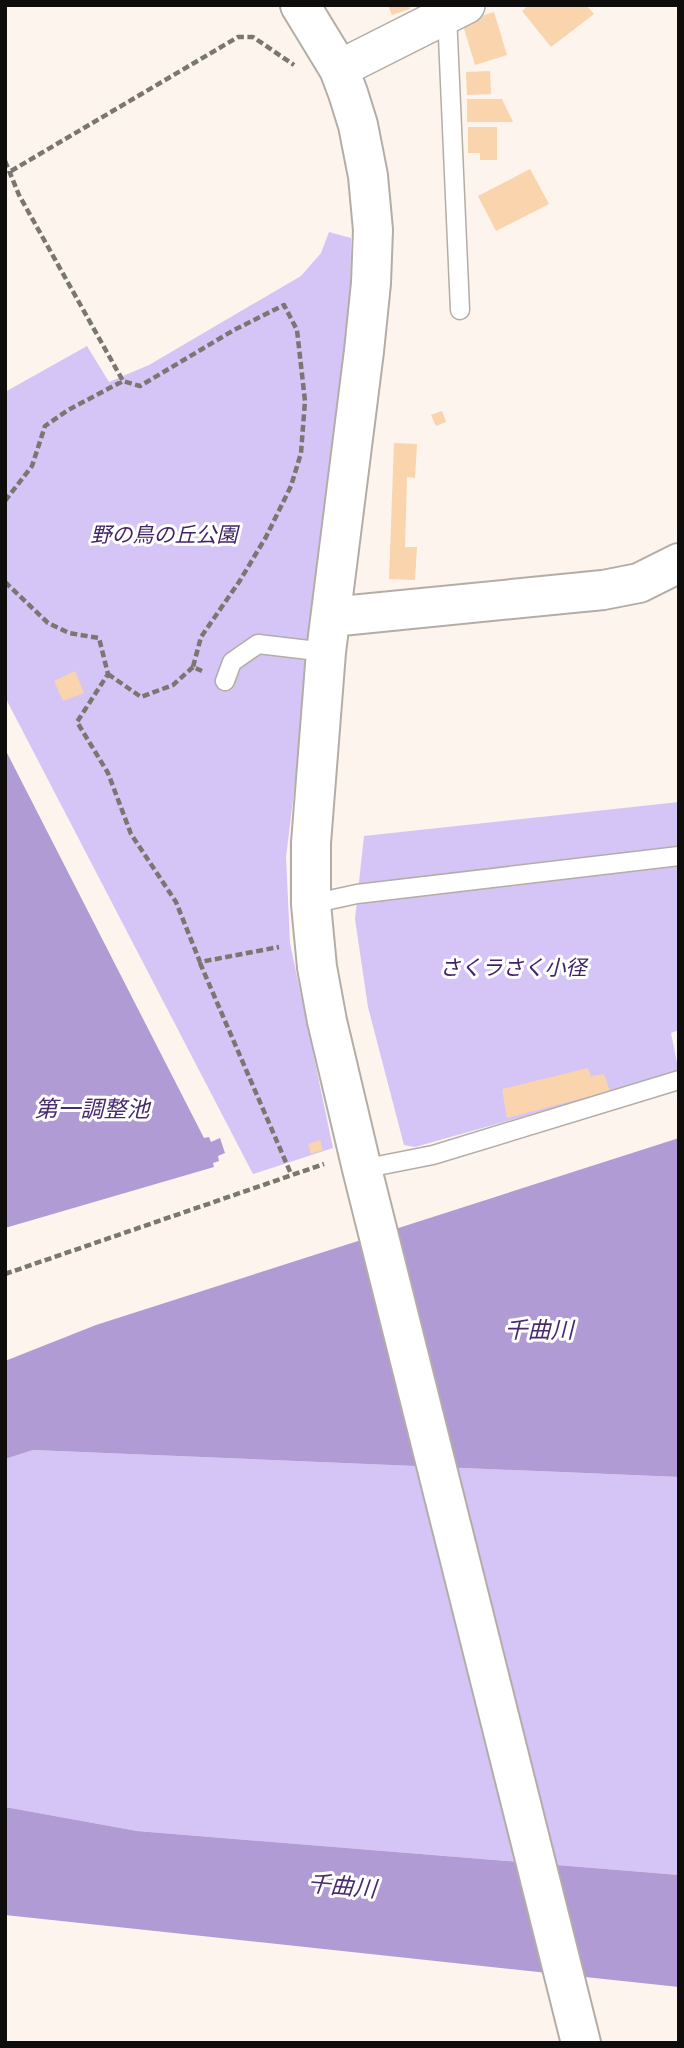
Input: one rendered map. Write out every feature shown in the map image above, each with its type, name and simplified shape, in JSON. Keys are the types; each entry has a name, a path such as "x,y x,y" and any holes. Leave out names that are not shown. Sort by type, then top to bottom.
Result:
{"street":[{"path":"300,5 339,69 358,125 368,176 373,230 364,351 328,634 311,843 311,904 317,967 362,1170 581,2043"},
{"path":"339,69 457,9"},
{"path":"328,634 639,583 679,563"}],"lane":[{"path":"457,9 460,310"},
{"path":"225,681 232,662 258,644 311,649 328,634"},
{"path":"311,904 357,894 679,856"},
{"path":"362,1170 433,1155 679,1080"}],"path":[{"path":"11,170 237,37 253,37 318,83 322,84 339,69"},
{"path":"5,161 11,170 19,195 123,381"},
{"path":"5,501 32,466 45,426 68,410 123,381 140,386 234,330 284,306 297,330 305,401 300,453 292,486 260,548 201,637 193,667 173,685 141,697 108,674 99,638 69,633 48,624 5,582"},
{"path":"193,667 225,681"},
{"path":"108,674 77,722 108,773 131,834 176,902 292,1174"},
{"path":"200,962 289,945"},
{"path":"5,1274 292,1174 362,1170"}],"green space":[{"name":"野の鳥の丘公園","path":"329,232 351,238 350,331 286,857 290,943 333,1148 253,1174 5,697 5,392 87,346 109,382 149,365 301,276 321,253"},
{"name":"さくラさく小径","path":"679,802 679,1030 671,1033 679,1073 415,1147 404,1145 368,1007 355,919 364,836"},
{"path":"33,1450 679,1477 679,1875 137,1831 5,1807 5,1459"}],"water":[{"name":"第一調整池","path":"5,749 204,1138 209,1137 211,1142 220,1138 225,1153 218,1156 219,1161 213,1163 214,1167 5,1228"},
{"name":"千曲川","path":"679,1138 679,1477 33,1450 5,1459 5,1361 96,1325"},
{"name":"千曲川","path":"5,1807 137,1831 679,1875 679,1987 5,1915"}],"building":[{"path":"388,5 409,5 410,9 392,15"},
{"path":"529,5 586,5 594,14 551,47 522,11"},
{"path":"494,12 507,55 475,65 462,22"},
{"path":"490,71 491,94 467,95 466,72"},
{"path":"467,99 502,99 513,122 467,122"},
{"path":"468,127 497,127 497,160 480,160 480,153 468,153"},
{"path":"530,169 549,204 496,231 478,196"},
{"path":"442,411 446,422 436,426 431,415"},
{"path":"394,443 417,444 415,478 407,477 405,547 417,547 415,580 389,579"},
{"path":"75,671 84,693 63,701 54,681"},
{"path":"588,1068 591,1076 604,1074 610,1091 507,1118 502,1089"},
{"path":"320,1140 323,1150 311,1154 308,1144"}]}
